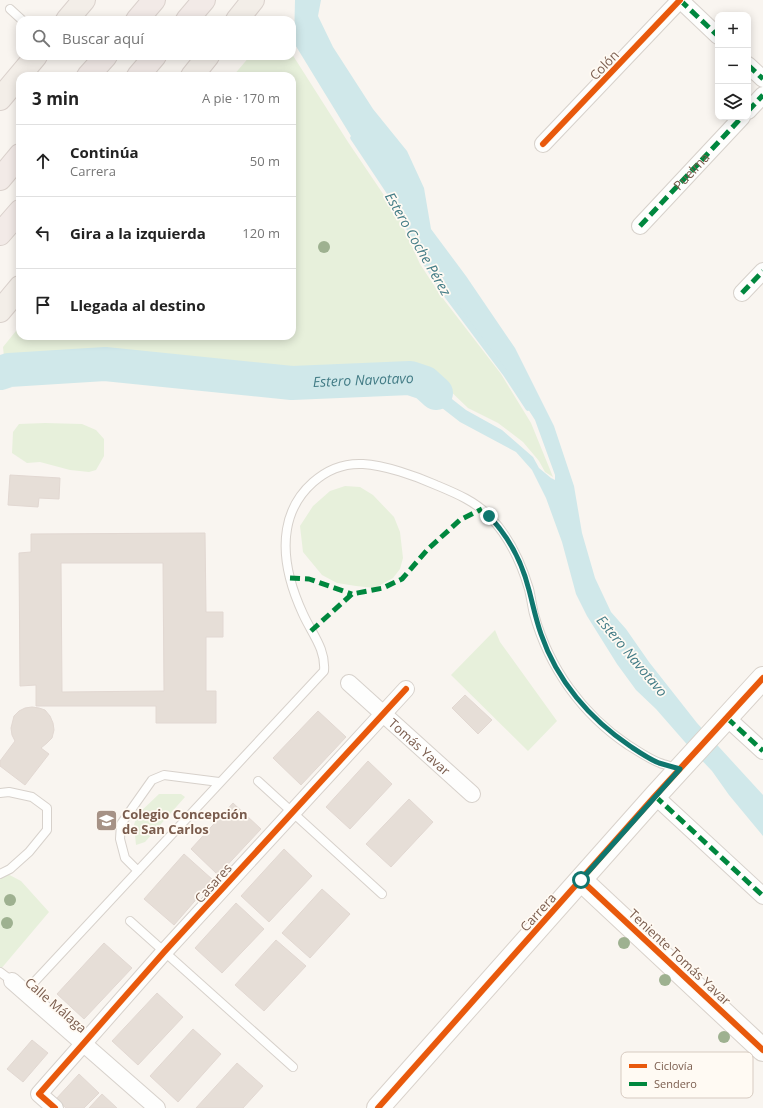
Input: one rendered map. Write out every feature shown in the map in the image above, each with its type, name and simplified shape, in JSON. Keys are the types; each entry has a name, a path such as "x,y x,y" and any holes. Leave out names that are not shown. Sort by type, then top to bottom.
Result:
{"highway":[{"path":"140,16 154,0"},
{"path":"190,16 204,0"},
{"path":"92,72 102,60"},
{"path":"141,72 152,60"},
{"path":"0,178 16,160"},
{"path":"0,234 16,216"}],"main road":[{"path":"70,16 84,0"},
{"path":"240,16 253,0"},
{"path":"23,72 33,60"},
{"path":"195,72 205,60"},
{"path":"0,99 16,80"},
{"path":"0,311 16,292"}],"street":[{"path":"680,0 715,33"},
{"name":"Colón","path":"543,144 680,0"},
{"path":"751,68 763,79"},
{"path":"751,108 763,95"},
{"name":"Puelma","path":"640,226 739,120"},
{"path":"742,293 763,271"},
{"name":"Carrera","path":"378,1108 655,796 763,678"},
{"name":"Tomás Yavar","path":"349,683 472,794"},
{"name":"Casares","path":"55,1108 39,1094 165,951 406,689"},
{"path":"722,724 763,752"},
{"path":"655,796 763,896"},
{"name":"Teniente Tomás Yavar","path":"581,880 763,1050"},
{"name":"Calle Málaga","path":"6,976 157,1108"}],"lane":[{"path":"10,9 18,16"},
{"path":"25,992 324,671 324,656 321,647 303,614 290,578 287,562 287,528 294,506 308,486 316,479 336,468 349,464 374,465 428,481 467,499 489,516 506,537 516,554 524,572 541,636 550,657 570,689 590,714 619,739 658,763 684,764"},
{"path":"138,871 125,858 120,839 121,824 152,780 164,774 219,782"},
{"path":"258,781 382,894"},
{"path":"0,793 9,792 32,797 47,808 47,830 29,852 10,869 0,874"},
{"path":"130,921 293,1067"}],"green space":[{"path":"247,60 296,60 348,142 398,216 420,264 441,296 501,374 531,423 553,477 545,472 539,461 523,442 498,423 468,408 443,384 425,370 404,365 288,369 104,349 4,357 3,347 16,331 16,340 296,340 296,72 236,72"},
{"path":"19,424 82,424 96,430 104,439 104,456 96,470 89,472 70,470 40,462 27,463 12,453 13,432"},
{"path":"345,486 360,487 373,495 394,517 400,532 403,558 400,569 393,578 375,588 337,583 322,575 303,552 300,526 313,506 330,491"},
{"path":"495,630 500,642 557,721 528,751 451,675"},
{"path":"159,794 181,794 185,797 145,842 136,845 134,825 137,815"},
{"path":"0,870 21,881 49,912 0,970"}],"water":[{"path":"295,0 321,0 318,16 333,47 373,109 407,151 424,188 431,229 466,276 515,348 554,426 574,486 582,533 595,578 611,612 626,629 649,662 697,723 763,795 763,836 729,795 712,771 656,709 636,690 617,664 587,616 576,594 562,542 546,498 532,470 516,452 460,422 424,394 408,389 394,389 394,379 407,374 423,379 434,385 466,410 502,430 533,457 539,468 555,480 555,475 535,420 505,373 445,293 425,262 399,207 378,174 354,141 296,46 296,16 295,16"}],"building":[{"path":"10,475 60,478 59,499 39,498 38,507 8,505"},
{"path":"205,533 206,612 223,612 223,637 206,637 206,691 216,691 216,723 156,723 156,706 36,706 36,685 20,686 19,553 31,552 31,534","holes":["61,563 163,563 164,691 62,692"]},
{"path":"465,695 492,720 478,734 452,708"},
{"path":"32,707 45,710 50,716 54,730 52,738 41,748 49,754 25,785 0,766 0,761 15,741 11,728 14,716 25,708"},
{"path":"318,711 346,737 301,785 273,758"},
{"path":"368,761 392,784 350,829 326,807"},
{"path":"409,799 433,822 391,867 366,844"},
{"path":"233,803 261,829 218,875 191,849"},
{"path":"284,849 312,876 269,922 241,896"},
{"path":"184,854 213,880 174,925 144,899"},
{"path":"322,889 350,914 310,958 282,933"},
{"path":"236,903 264,929 222,973 195,948"},
{"path":"276,940 306,966 264,1011 235,985"},
{"path":"104,943 132,968 84,1019 57,994"},
{"path":"157,993 183,1017 138,1065 112,1041"},
{"path":"193,1029 221,1054 178,1102 150,1076"},
{"path":"32,1040 48,1053 23,1082 7,1069"},
{"path":"237,1063 263,1086 243,1108 196,1108"},
{"path":"79,1074 99,1093 84,1108 66,1108 56,1099"},
{"path":"102,1094 117,1108 89,1108"}],"waterway":[{"name":"Estero Coche Pérez","path":"353,138 399,207 425,262 445,293 505,373 528,408"},
{"name":"Estero Navotavo","path":"0,373 9,370 105,364 292,383 410,378 425,383 436,393"}],"marked path":[{"path":"680,0 715,33"},
{"path":"751,68 763,79"},
{"path":"751,108 763,95"},
{"path":"640,226 739,120"},
{"path":"742,293 763,271"},
{"path":"311,631 352,594 383,588 402,579 428,549 460,520 482,509"},
{"path":"290,578 309,579 352,594"},
{"path":"727,718 763,751"},
{"path":"655,796 763,896"}],"cycle path":[{"path":"543,144 680,0"},
{"path":"378,1108 655,796 763,678"},
{"path":"55,1108 39,1094 165,951 406,689"},
{"path":"581,880 763,1050"}],"place":[{"name":"Colegio Concepción de San Carlos","path":"107,821"}],"route":[{"path":"489,516 506,537 516,554 524,572 541,636 550,657 570,689 590,714 619,739 658,763 680,769 581,880"}]}
